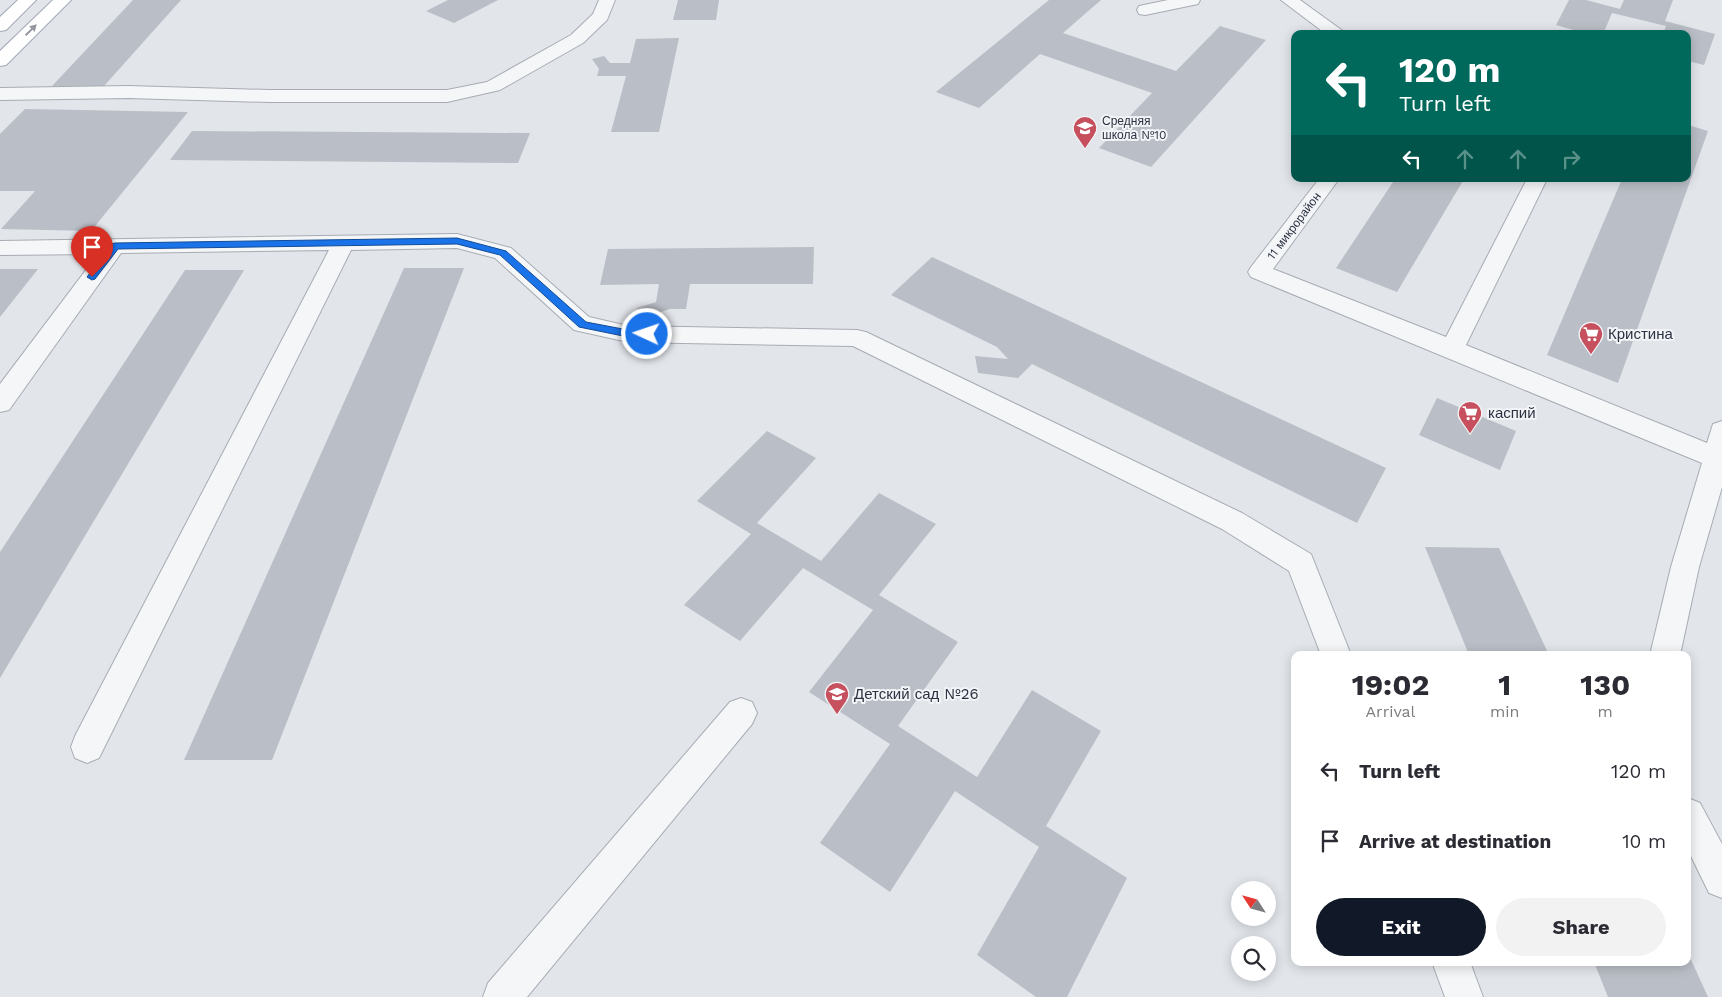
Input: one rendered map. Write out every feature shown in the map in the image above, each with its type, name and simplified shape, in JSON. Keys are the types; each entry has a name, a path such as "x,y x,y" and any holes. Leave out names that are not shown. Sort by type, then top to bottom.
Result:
{"main road":[{"path":"0,26 28,0"},
{"path":"0,61 63,0"}],"lane":[{"path":"0,94 128,92 269,96 447,96 493,86 577,39 601,16 607,0"},
{"path":"1145,10 1192,0"},
{"path":"1289,0 1332,30"},
{"name":"11 микрорайон","path":"1327,182 1259,272 1452,349"},
{"path":"1536,182 1452,349 1719,459"},
{"path":"0,248 457,241 503,253 582,324 628,334 858,338 1232,521 1301,563 1334,651"},
{"path":"88,747 344,242"},
{"path":"0,403 115,246"},
{"path":"1666,651 1685,567 1719,459 1722,431"},
{"path":"502,997 741,713"},
{"path":"1691,821 1722,880"},
{"path":"1452,966 1464,997"}],"building":[{"path":"133,0 181,0 104,86 52,86"},
{"path":"448,0 498,0 454,23 426,11"},
{"path":"678,0 719,0 716,20 673,20"},
{"path":"1049,0 1101,0 1063,33 1176,71 1220,26 1266,40 1151,167 1099,148 1152,93 1040,54 979,108 936,92"},
{"path":"1569,0 1586,0 1620,9 1624,0 1673,0 1665,21 1715,34 1704,65 1691,62 1691,30 1664,30 1666,26 1612,13 1605,30 1573,30 1556,25"},
{"path":"679,38 659,132 611,132 626,76 597,76 599,69 592,59 604,56 610,63 630,63 636,39"},
{"path":"25,109 188,112 91,231 1,229 35,191 0,191 0,134"},
{"path":"1691,126 1708,131 1691,179"},
{"path":"192,131 530,133 518,163 170,160"},
{"path":"1393,182 1462,182 1397,292 1336,268"},
{"path":"1621,182 1690,182 1618,383 1547,355"},
{"path":"814,247 813,284 690,284 686,309 670,309 643,318 637,308 656,302 659,284 600,285 608,249"},
{"path":"932,257 1386,468 1357,523 1032,364 1018,378 978,373 975,356 1008,359 997,347 891,295"},
{"path":"404,268 464,268 272,760 184,760"},
{"path":"0,269 38,269 0,317"},
{"path":"185,270 244,270 0,678 0,552"},
{"path":"1437,398 1516,431 1500,470 1419,435"},
{"path":"767,431 816,458 757,523 821,561 879,493 936,524 879,595 958,642 898,726 977,777 1032,690 1101,731 1046,826 1127,878 1067,997 1036,997 977,955 1039,847 955,791 890,892 820,843 890,744 809,692 873,610 803,568 740,641 684,605 751,534 697,501"},
{"path":"1425,547 1499,548 1547,651 1467,651"},
{"path":"1691,960 1708,997 1608,997 1596,966 1691,966"}],"place":[{"name":"Средняя школа №10","path":"1085,149"},
{"name":"Кристина","path":"1591,355"},
{"name":"каспий","path":"1470,434"},
{"name":"Детский сад №26","path":"837,715"}],"route":[{"path":"92,277 115,246 457,241 503,253 582,324 628,334 647,334"}]}
